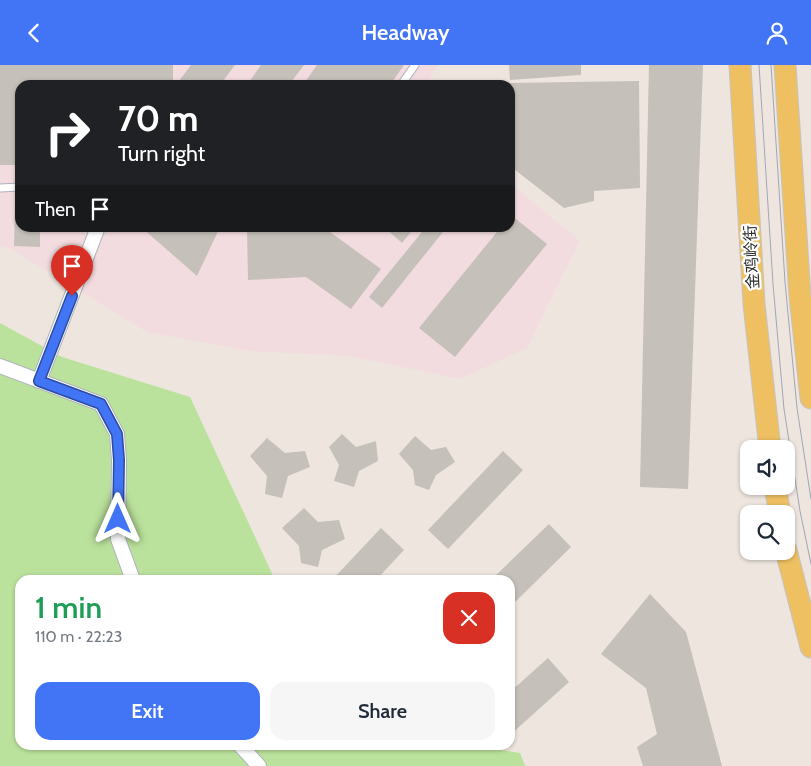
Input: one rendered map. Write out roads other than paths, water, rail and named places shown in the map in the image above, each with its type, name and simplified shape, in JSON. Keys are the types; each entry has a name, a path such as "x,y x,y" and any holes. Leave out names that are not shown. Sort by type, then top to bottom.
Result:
{"main road":[{"name":"金鸡岭街","path":"740,65 754,304 769,440"},
{"path":"785,65 800,296 811,398"},
{"path":"789,560 811,647"}],"street":[{"path":"39,381 96,232"},
{"path":"0,366 101,404 117,434 119,460 118,539 131,575"},
{"path":"245,750 259,766"}],"lane":[{"path":"404,80 415,65"},
{"path":"0,189 15,188"}],"tram line":[{"path":"759,65 773,284 784,409 800,511 811,564"},
{"path":"771,65 785,282 797,408 811,499"}]}
